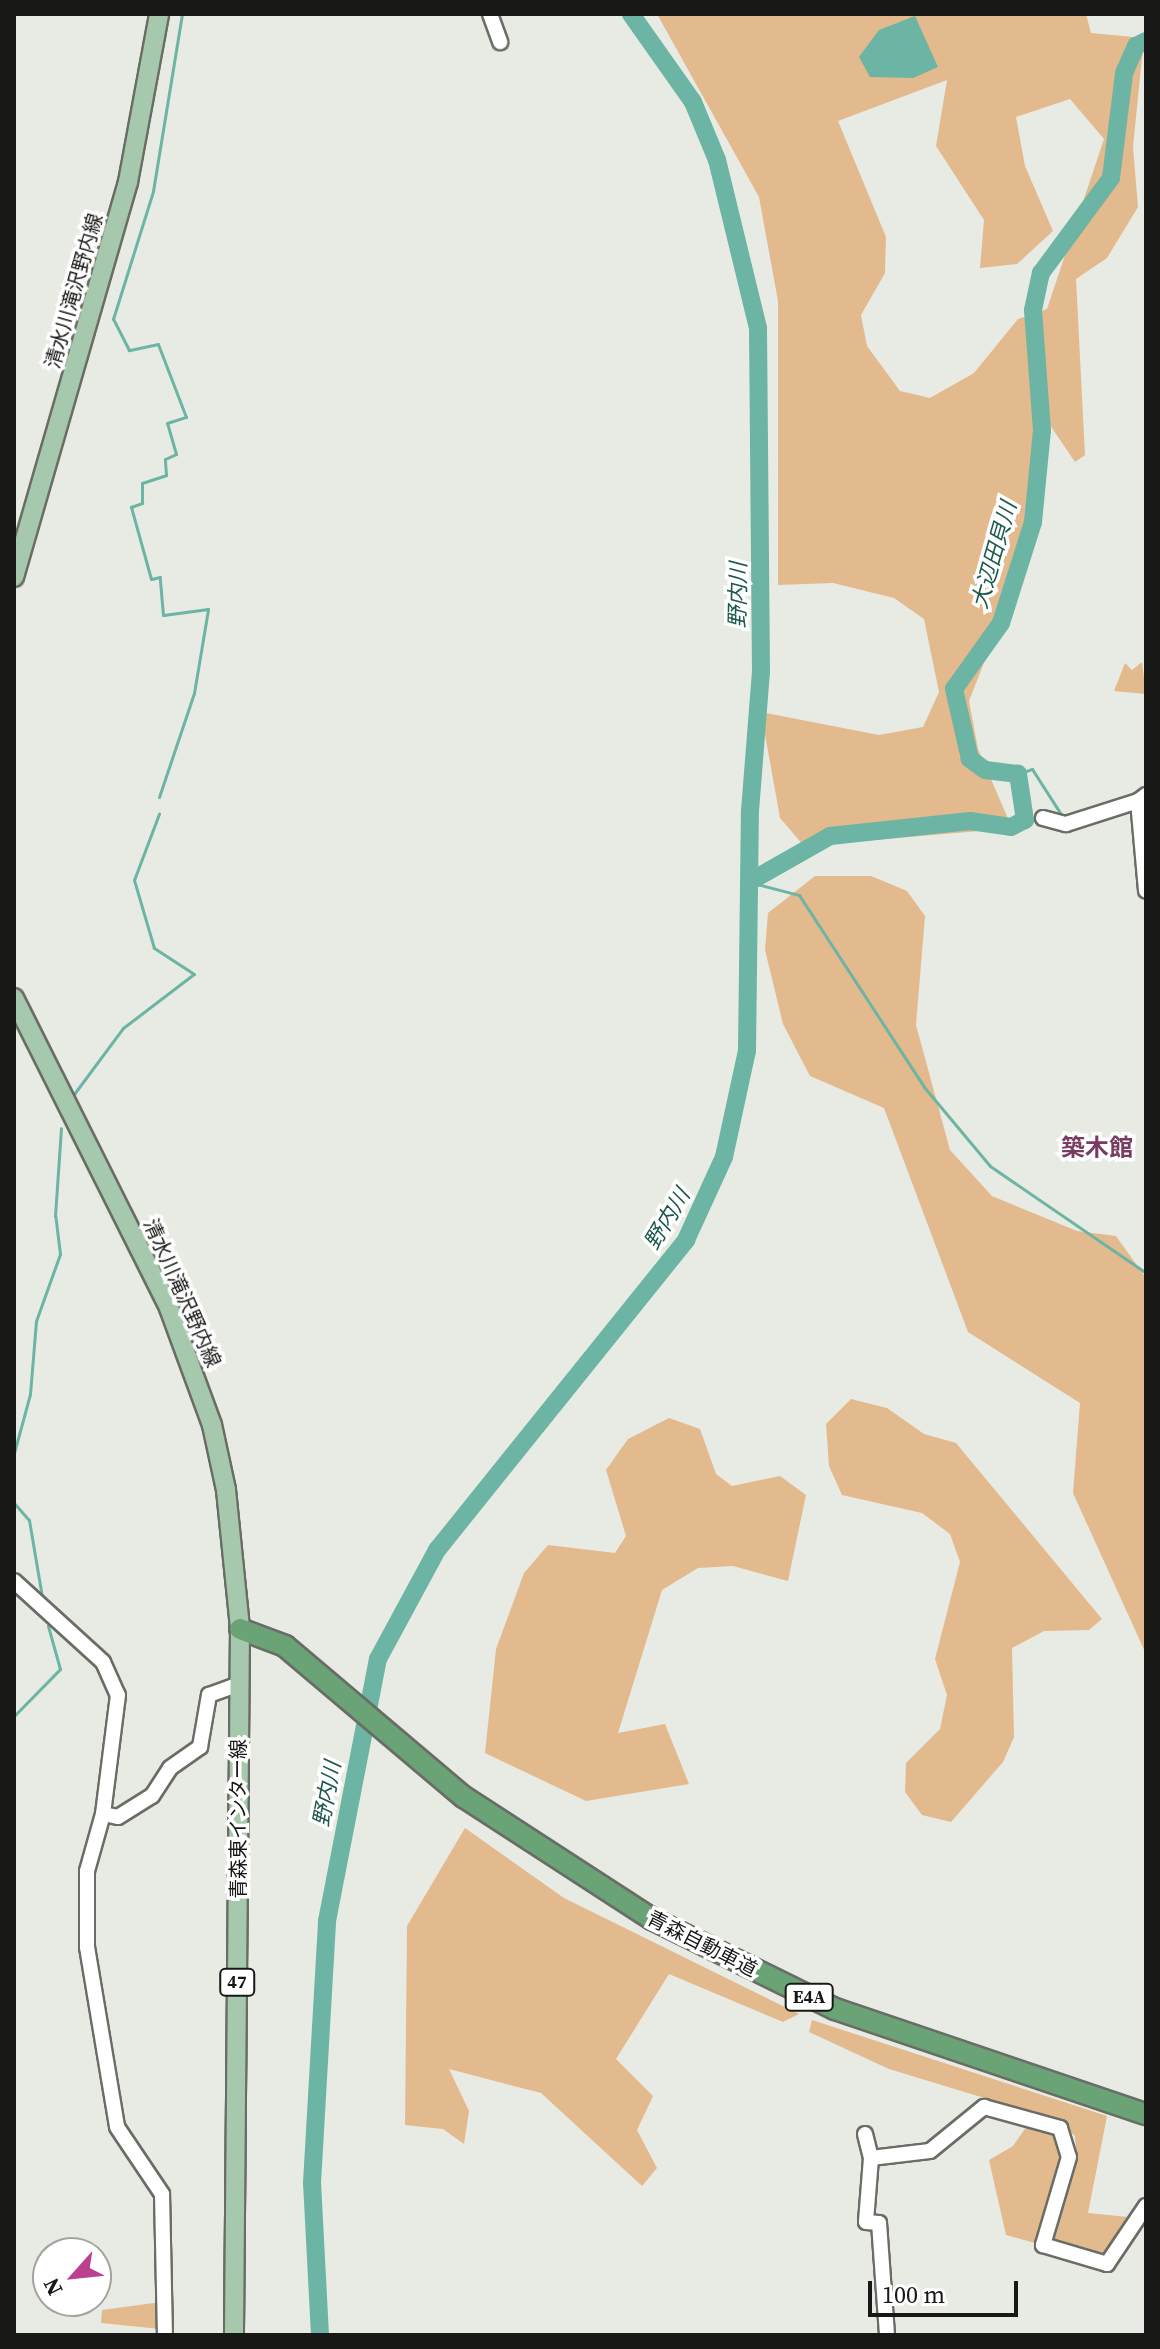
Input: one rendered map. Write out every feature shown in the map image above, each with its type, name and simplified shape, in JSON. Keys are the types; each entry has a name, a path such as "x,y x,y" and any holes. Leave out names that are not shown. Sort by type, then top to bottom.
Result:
{"highway":[{"name":"青森自動車道","path":"240,1629 277,1641 498,1823 652,1919 766,1978 932,2046 1146,2114"}],"main road":[{"name":"清水川滝沢野内線","path":"14,577 128,182 159,14"},
{"name":"清水川滝沢野内線","path":"14,998 191,1361 226,1490 240,1629"},
{"name":"青森東インター線","path":"234,2335 240,1629"}],"street":[{"path":"490,14 500,42"},
{"path":"1043,818 1066,824 1142,798 1146,891"},
{"path":"14,1581 91,1649 114,1681 103,1814 87,1871 87,1947 117,2127 162,2194 165,2335"},
{"path":"103,1814 118,1817 152,1796 170,1768 200,1747 209,1695 239,1684"},
{"path":"871,2158 930,2151 984,2107 1049,2123 1067,2137 1069,2157 1043,2245 1107,2264 1146,2206"},
{"path":"865,2134 871,2158 866,2222 879,2223 887,2335"}],"shaded area":[{"path":"657,14 1086,14 1091,33 1144,38 1133,147 1138,207 1107,258 1076,279 1085,455 1075,462 1033,400 1037,460 1029,547 969,701 978,749 1009,821 991,830 804,846 780,818 761,712 879,735 923,727 939,692 924,619 894,598 833,583 778,585 778,301 759,197","holes":["947,80 936,146 984,220 980,268 1017,264 1053,231 1025,166 1016,117 1070,99 1104,139 1047,309 1018,319 974,373 930,398 900,391 867,346 861,315 885,273 886,237 838,121"]},
{"path":"915,16 938,67 913,78 870,77 859,57 879,30"},
{"path":"1142,662 1146,694 1114,691 1125,663 1132,670"},
{"path":"815,876 871,876 907,891 925,916 916,1025 950,1150 992,1196 1077,1231 1116,1236 1146,1278 1146,1654 1073,1493 1080,1403 968,1332 884,1108 810,1076 783,1024 765,950 768,913"},
{"path":"851,1399 887,1408 924,1434 956,1443 1102,1619 1089,1630 1044,1631 1012,1648 1014,1737 1003,1762 951,1822 922,1815 905,1792 906,1763 940,1729 947,1695 935,1659 960,1562 950,1534 922,1513 842,1495 829,1466 826,1424"},
{"path":"669,1418 700,1429 716,1474 732,1486 780,1476 806,1495 788,1581 733,1566 698,1568 662,1590 618,1733 665,1724 689,1784 586,1801 485,1753 496,1649 524,1573 548,1545 615,1553 626,1536 606,1470 628,1439"},
{"path":"465,1828 564,1898 799,2014 783,2022 669,1974 616,2059 653,2096 637,2130 657,2168 642,2186 541,2093 449,2069 469,2111 464,2144 443,2129 405,2125 407,1926"},
{"path":"812,2020 1107,2116 1088,2213 1128,2217 1104,2257 1053,2239 1076,2152 1075,2136 1057,2120 889,2069 809,2032"},
{"path":"1029,2123 1055,2134 1061,2153 1035,2243 1006,2235 989,2160 1013,2146"},
{"path":"161,2302 160,2329 101,2323 101,2317 112,2317 112,2309"}],"waterway":[{"path":"159,797 194,693 208,609 163,615 160,577 151,579 131,507 142,503 142,483 166,475 165,459 176,454 167,423 186,417 158,344 129,350 113,319 153,191 182,14"},
{"name":"野内川","path":"320,2335 312,2183 327,1921 378,1659 437,1550 686,1240 724,1157 747,1051 750,811 761,672 758,328 717,160 693,102 631,14"},
{"name":"大辺田貝川","path":"749,882 830,836 970,821 1011,827 1025,820 1018,774 985,770 970,759 954,689 1001,623 1033,522 1042,430 1033,310 1041,273 1111,178 1124,73 1136,46 1146,41"},
{"path":"1018,774 1032,769 1062,816"},
{"path":"74,1094 123,1028 194,974 154,948 134,880 159,814"},
{"path":"749,882 799,895 924,1087 990,1166 1146,1273"},
{"path":"14,1453 30,1394 36,1321 60,1254 55,1216 61,1128"},
{"path":"14,1503 29,1520 42,1597"},
{"path":"14,1716 60,1669 48,1626"}],"district":[{"name":"築木館","path":"1097,1148"}]}
